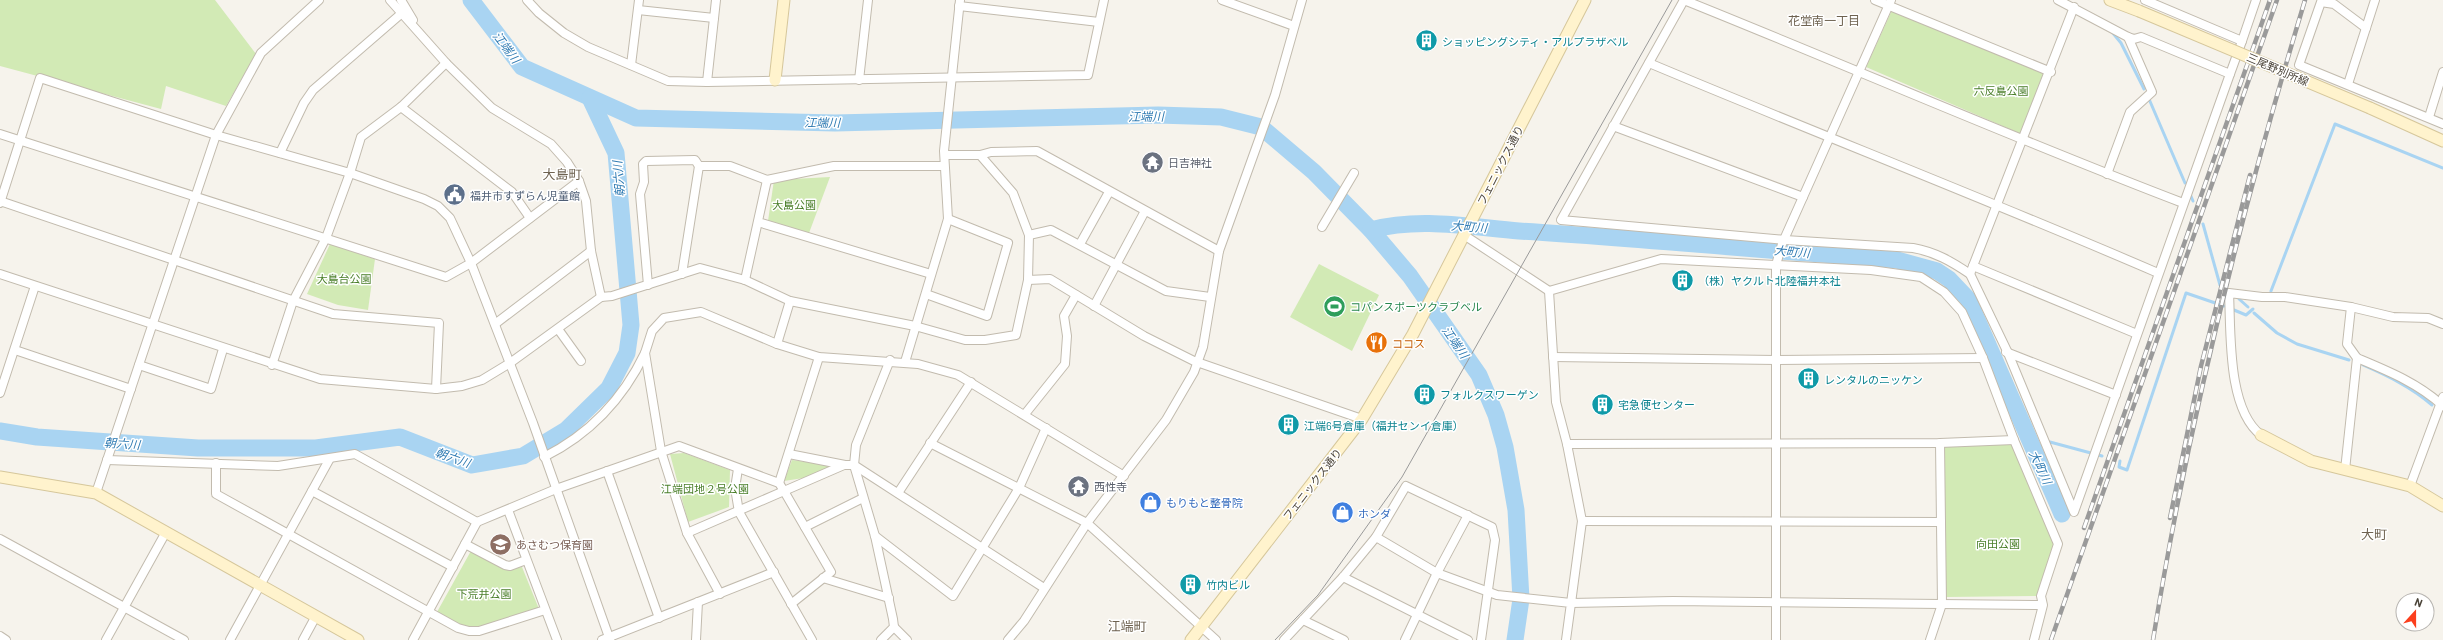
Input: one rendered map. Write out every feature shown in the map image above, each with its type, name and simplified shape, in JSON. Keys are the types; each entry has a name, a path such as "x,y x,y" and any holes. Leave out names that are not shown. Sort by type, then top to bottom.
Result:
{"main road":[{"path":"775,80 784,0"},
{"name":"フェニックス通り","path":"1190,640 1201,628 1362,419 1413,334 1586,0"},
{"name":"三尾野別所線","path":"2110,0 2370,108 2443,141"},
{"path":"2260,435 2311,462 2410,486 2443,506"},
{"path":"0,476 96,493 358,640"}],"street":[{"path":"96,493 216,135 261,53 319,0"},
{"path":"390,0 446,63 492,108 551,144 579,181 586,201 591,251 601,297"},
{"path":"401,0 414,21"},
{"path":"527,0 539,14 564,33 588,47 668,81 707,82 1088,75 1104,0"},
{"path":"631,66 639,0"},
{"path":"707,82 716,0"},
{"path":"859,80 868,0"},
{"path":"1222,0 1294,26"},
{"path":"1008,640 1024,621 1087,523 1166,420 1198,362 1206,332 1210,297 1219,251 1273,100 1302,0"},
{"path":"2137,334 1972,270 1929,251 1783,242 1560,220 1684,0 1859,70 2023,140 2183,203"},
{"path":"1875,0 1890,3 2051,72"},
{"path":"2058,0 2134,39 2141,37 2230,74"},
{"path":"2145,0 2242,41"},
{"path":"2074,7 2051,72 1997,204 1972,270 2074,512 2256,0"},
{"path":"2348,84 2375,0"},
{"path":"2366,28 2333,2 2321,2 2299,65 2443,124"},
{"path":"904,362 948,219 944,166 945,143 960,3 1099,22"},
{"path":"1776,640 1777,262 1783,242 1828,138 1890,3"},
{"path":"638,10 714,18"},
{"path":"280,153 304,103 313,90 402,13"},
{"path":"2107,174 2130,112 2152,92 2128,36"},
{"path":"1649,62 1828,138 1997,204 2158,273"},
{"path":"272,365 294,301 326,238 350,173 361,137 401,107 446,63"},
{"path":"2429,117 2443,72"},
{"path":"436,389 439,323 333,314 0,202 40,78 216,135 350,173 424,199 438,206 457,230 495,324 533,423 607,639 774,572"},
{"path":"401,107 512,192 530,218"},
{"path":"1614,126 1803,197"},
{"path":"0,134 446,277 471,263 579,181"},
{"path":"945,155 980,155 991,152 1037,151 1109,192 1219,251"},
{"path":"0,274 223,349 320,379 436,389 462,386 482,380 510,363 601,297 612,296 700,268 745,280 790,301 915,326 965,340 985,340 1016,335 1028,280 1029,235 1013,193 980,155"},
{"path":"645,286 640,194 644,182 643,164 646,161 695,160 699,166 682,274"},
{"path":"699,166 730,166 767,180 834,166 944,166"},
{"path":"1322,227 1354,173"},
{"path":"745,280 767,180"},
{"path":"1080,244 1109,192"},
{"path":"1094,306 1145,211"},
{"path":"926,294 987,316 1008,243 948,219"},
{"path":"758,222 931,274"},
{"path":"1029,235 1051,230 1080,244 1166,291 1210,297"},
{"path":"1464,235 1549,291 1660,259 1777,262 1871,270 1921,277 1933,284 1954,301 1962,312 1983,358 2014,440 2058,544 2041,596 2043,606 2034,640"},
{"path":"495,324 591,251"},
{"path":"1028,280 1050,279 1144,336 1198,362 1362,419"},
{"path":"0,393 35,286"},
{"path":"1549,291 1556,402 1567,444 1582,521 1568,602 1566,640"},
{"path":"2260,435 2246,420 2240,402 2234,374 2229,293 2262,297 2285,297 2350,307 2393,317 2428,318 2443,324"},
{"path":"1025,414 1065,364 1067,336 1064,316 1076,295"},
{"path":"777,344 790,301"},
{"path":"2350,307 2347,344 2357,358 2392,372 2421,388 2442,403 2410,486"},
{"path":"543,455 561,449 598,420 621,395 645,353 652,331 664,318 701,312 777,344 819,357 890,360 958,375 1025,414 1124,476"},
{"path":"558,329 581,361"},
{"path":"139,365 211,389 223,349"},
{"path":"15,350 131,389"},
{"path":"2006,352 2116,395"},
{"path":"645,353 661,451 687,533 720,594"},
{"path":"779,483 819,357"},
{"path":"1553,357 1776,360 1983,358"},
{"path":"2345,470 2357,358"},
{"path":"890,360 856,445 850,465 863,498 875,536 894,627 907,640"},
{"path":"898,493 970,382"},
{"path":"875,536 953,596 984,548 1019,488 1046,428"},
{"path":"1567,444 1776,442 1940,443 2014,440"},
{"path":"930,443 1087,523 1216,640"},
{"path":"1930,640 1942,604 1940,443"},
{"path":"413,640 477,522 556,490 661,451 679,446 779,483 831,572 791,604"},
{"path":"108,458 278,466 329,460 355,454 477,522"},
{"path":"789,454 850,465 898,493 1044,588"},
{"path":"230,640 329,460"},
{"path":"216,463 216,494 428,612 469,631 479,631 546,610"},
{"path":"687,533 784,491 850,465"},
{"path":"738,469 735,488 738,512 812,640"},
{"path":"607,471 659,618"},
{"path":"1284,640 1343,577 1376,536 1406,486 1492,527 1495,540 1493,594 1481,640"},
{"path":"312,491 453,567"},
{"path":"805,527 863,498"},
{"path":"508,510 557,640"},
{"path":"1405,640 1437,572 1468,515"},
{"path":"1582,521 1941,522"},
{"path":"106,640 166,532"},
{"path":"1376,536 1437,572 1493,594 1568,602 1673,601 1776,604 1942,604 2043,606"},
{"path":"0,539 184,640"},
{"path":"465,544 505,565 510,566 526,560"},
{"path":"1343,577 1468,640"},
{"path":"823,578 889,598"},
{"path":"696,640 698,602"},
{"path":"302,640 316,616"},
{"path":"1303,620 1344,640"},
{"path":"880,640 894,627"},
{"path":"0,636 6,640"}],"green space":[{"path":"0,0 215,0 256,54 226,106 166,86 161,109 0,66"},
{"name":"六反島公園","path":"1892,10 2045,73 2021,134 1866,67"},
{"name":"大島公園","path":"830,177 809,233 768,221 774,180"},
{"name":"大島台公園","path":"330,244 375,259 368,310 338,305 307,294"},
{"name":"コパンスポーツクラブベル","path":"1319,264 1379,295 1352,351 1290,317"},
{"name":"向田公園","path":"2014,440 2058,544 2041,596 1946,597 1943,447"},
{"name":"江端団地２号公園","path":"684,453 730,470 729,507 688,522 670,454"},
{"path":"792,460 836,466 810,477 784,481"},
{"name":"下荒井公園","path":"472,549 506,569 522,567 539,609 478,628 465,627 437,612"}],"waterway":[{"name":"江端川","path":"471,0 522,67 636,118 835,123 1158,115 1221,117 1261,127 1314,172 1371,230 1410,276 1479,375 1496,415 1505,447 1516,510 1521,599 1515,640"},
{"path":"2112,32 2121,43 2144,89"},
{"name":"朝六川","path":"0,431 37,437 198,448 316,448 400,437 472,465 523,456 566,430 609,388 627,353 631,325 616,153 590,98"},
{"path":"2149,99 2185,183"},
{"path":"2271,291 2335,124 2443,168"},
{"path":"2190,194 2193,201"},
{"name":"大町川","path":"1371,230 1407,224 1463,225 1519,231 1897,260 1937,271 1949,279 1968,299 2062,514"},
{"path":"2203,224 2220,285"},
{"path":"2120,461 2119,467 2127,470 2186,293 2224,306"},
{"path":"2239,299 2248,307"},
{"path":"2234,310 2246,315 2253,309"},
{"path":"2254,313 2277,333 2297,344 2349,360"},
{"path":"2363,365 2399,382 2432,405"},
{"path":"2032,449 2050,442 2102,456"}],"tram line":[{"path":"1275,640 1318,595 1402,477 1672,0"}],"railway":[{"path":"2084,528 2270,0"},
{"path":"2051,640 2277,0"},
{"path":"2153,640 2183,478 2218,317 2238,237 2305,0"},
{"path":"2170,518 2201,366 2250,175"}],"place":[{"name":"ショッピングシティ・アルプラザベル","path":"1427,41"},
{"name":"日吉神社","path":"1152,162"},
{"name":"福井市すずらん児童館","path":"454,195"},
{"name":"（株）ヤクルト北陸福井本社","path":"1683,280"},
{"name":"コパンスポーツクラブベル","path":"1335,306"},
{"name":"ココス","path":"1377,343"},
{"name":"レンタルのニッケン","path":"1808,379"},
{"name":"フォルクスワーゲン","path":"1424,394"},
{"name":"宅急便センター","path":"1603,404"},
{"name":"江端6号倉庫（福井センイ倉庫）","path":"1288,425"},
{"name":"西性寺","path":"1078,486"},
{"name":"もりもと整骨院","path":"1151,502"},
{"name":"ホンダ","path":"1342,513"},
{"name":"あさむつ保育園","path":"500,544"},
{"name":"竹内ビル","path":"1191,584"}],"district":[{"name":"花堂南一丁目","path":"1824,20"},
{"name":"大島町","path":"562,174"},
{"name":"大町","path":"2374,534"},
{"name":"江端町","path":"1127,626"}]}
